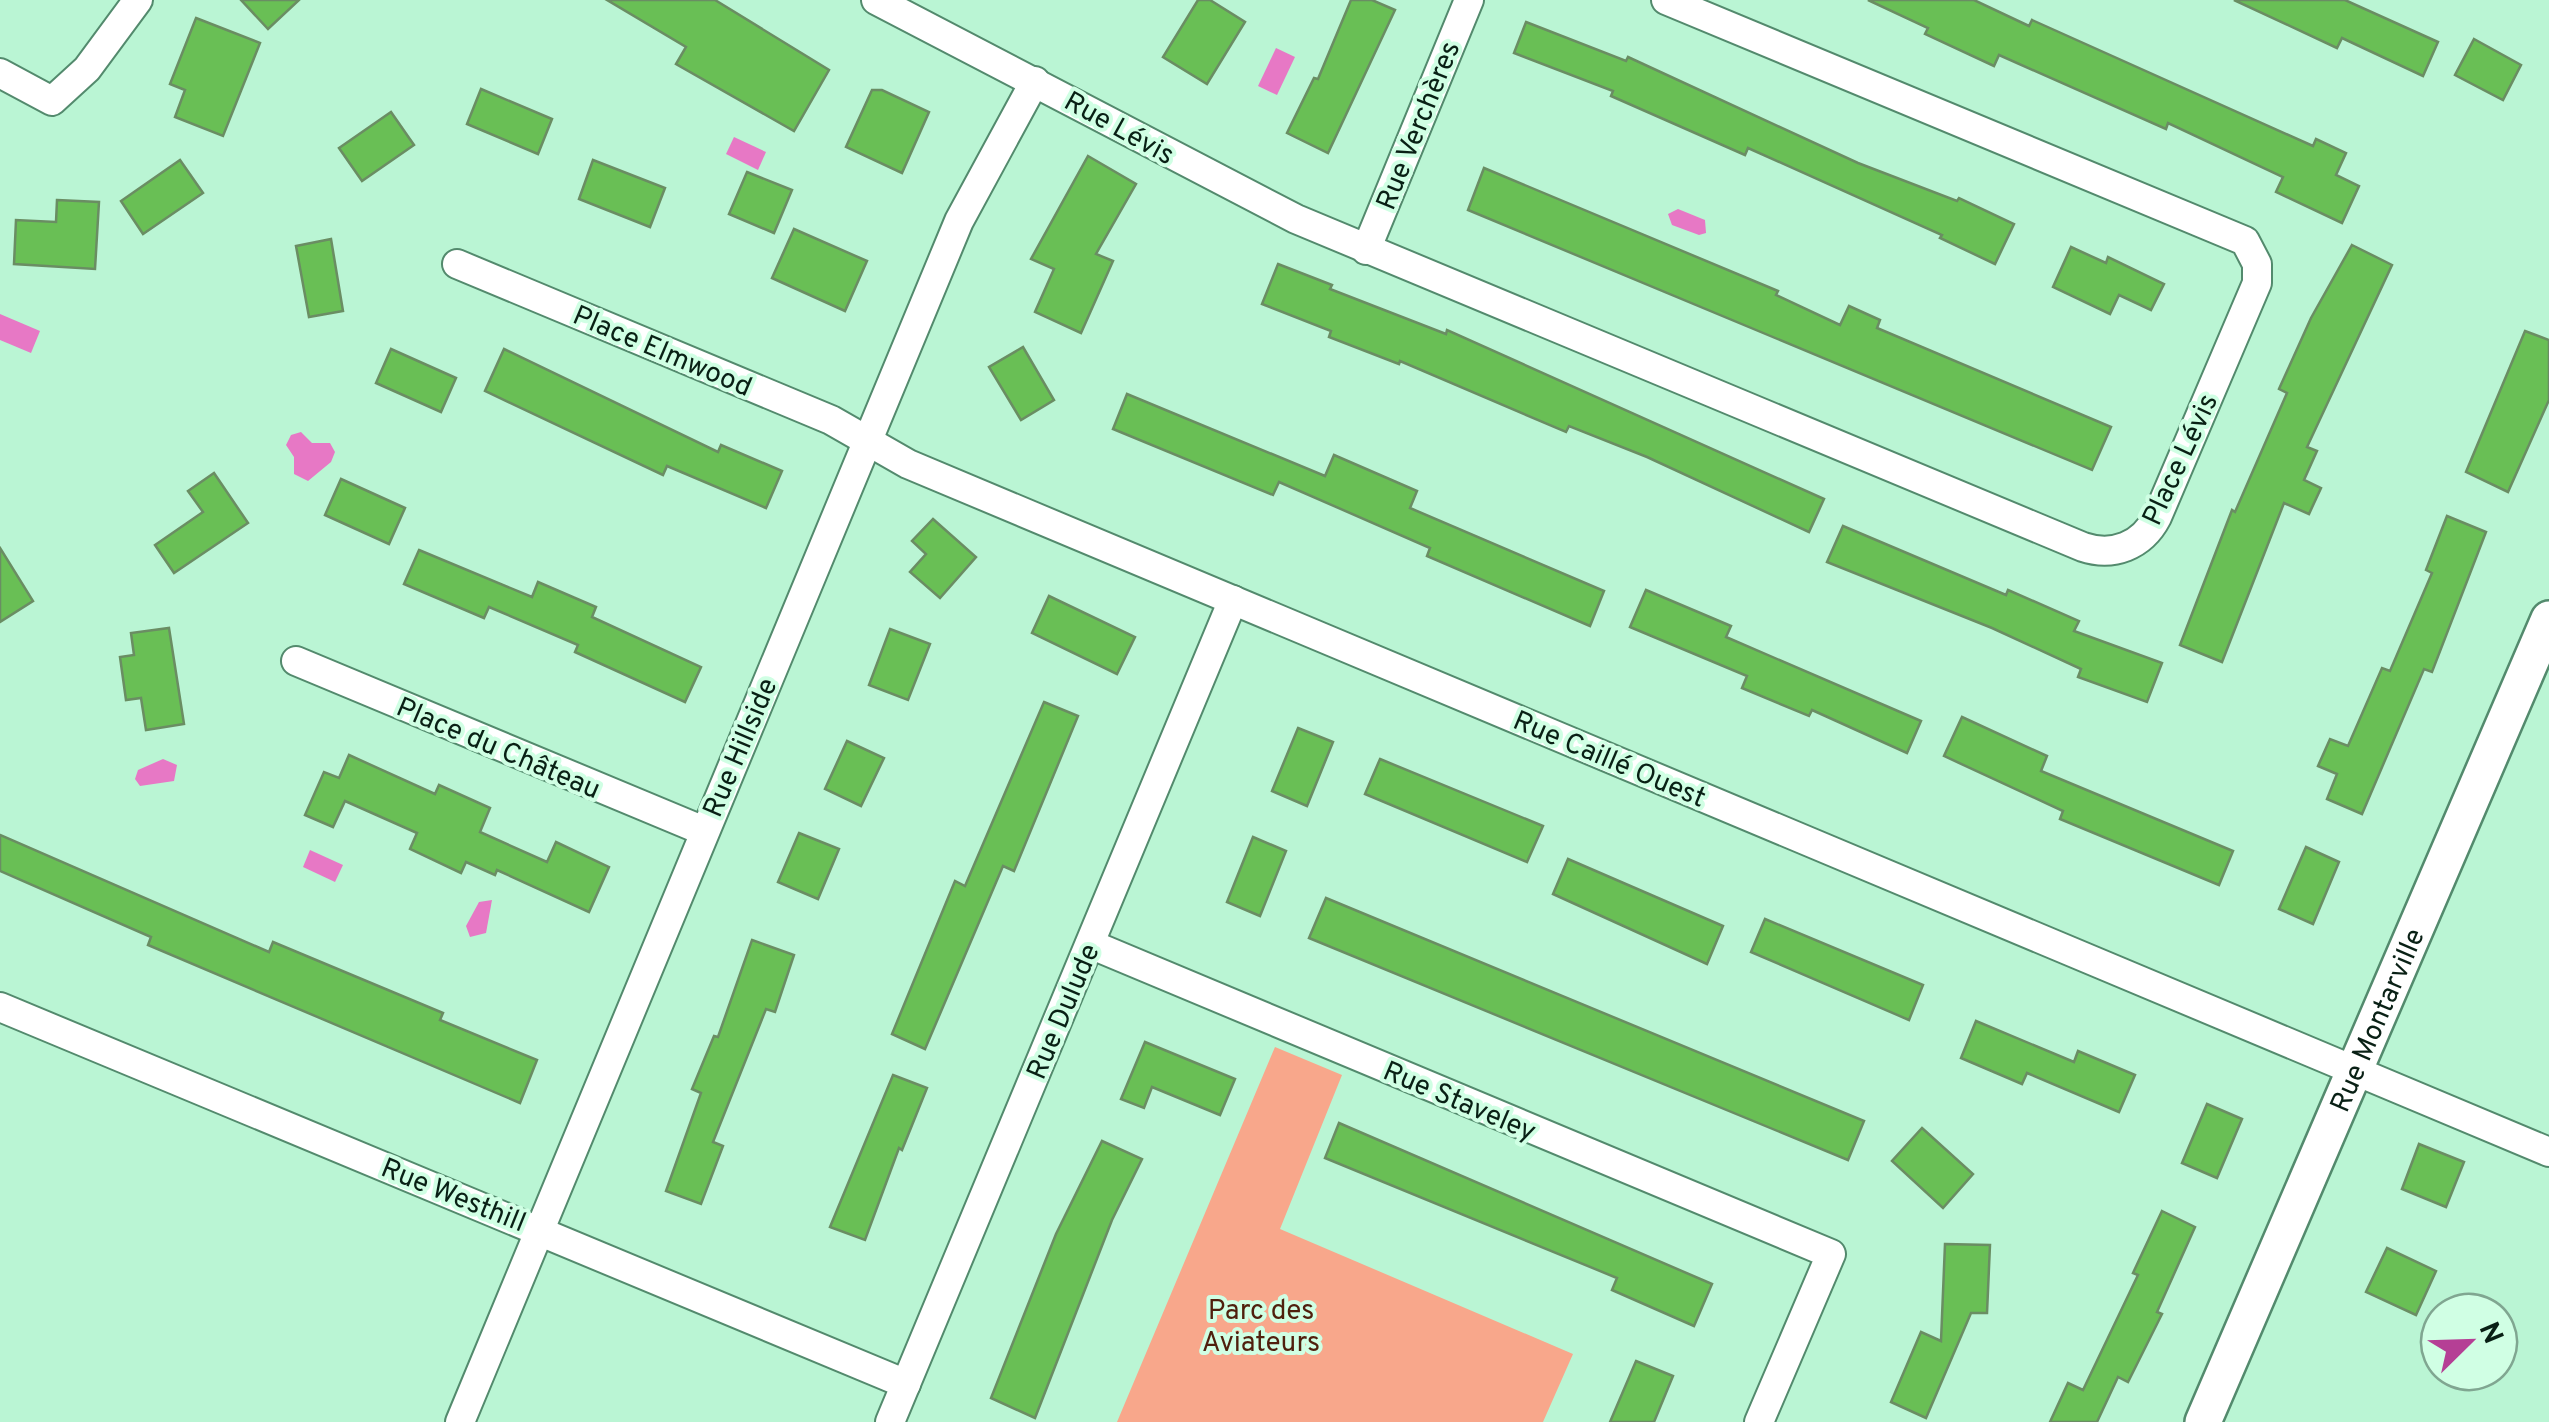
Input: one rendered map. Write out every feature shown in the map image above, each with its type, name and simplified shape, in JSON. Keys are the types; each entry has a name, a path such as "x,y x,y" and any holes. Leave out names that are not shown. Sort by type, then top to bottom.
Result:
{"street":[{"path":"0,73 52,100 86,69 138,0"},
{"name":"Rue Verchères","path":"1366,250 1469,0"},
{"name":"Place Lévis","path":"1366,250 2083,547 2112,551 2140,540 2157,517 2257,282 2257,264 2245,241 1666,0"},
{"name":"Rue Lévis","path":"880,1 1211,178 1366,250"},
{"name":"Rue Hillside","path":"460,1422 959,221 1035,81"},
{"name":"Place Elmwood","path":"457,264 831,420 866,444"},
{"name":"Rue Caillé Ouest","path":"866,444 2549,1152"},
{"name":"Rue Dulude","path":"890,1422 1233,600"},
{"name":"Rue Montarville","path":"2203,1422 2549,619"},
{"name":"Place du Château","path":"296,661 704,832"},
{"name":"Rue Staveley","path":"1090,944 1831,1254 1759,1422"},
{"name":"Rue Westhill","path":"0,1008 906,1384"}],"green space":[{"name":"Parc des Aviateurs","path":"1275,1047 1342,1075 1280,1229 1573,1354 1543,1422 1117,1422"}],"shaded area":[{"path":"1276,48 1295,57 1277,95 1258,86"},
{"path":"734,137 766,152 758,170 726,154"},
{"path":"1678,209 1705,220 1706,233 1699,235 1672,225 1668,214"},
{"path":"0,314 40,331 31,353 0,340"},
{"path":"301,432 312,443 330,443 335,452 331,462 308,481 294,474 294,457 286,445 291,435"},
{"path":"163,759 177,765 174,781 140,786 135,779 138,770"},
{"path":"310,850 343,865 335,882 303,867"},
{"path":"492,900 486,933 470,937 466,926 479,902"}],"building":[{"path":"241,0 299,0 268,29"},
{"path":"607,0 715,0 829,70 794,131 676,64 686,47"},
{"path":"1198,0 1210,0 1245,22 1207,84 1163,57"},
{"path":"1351,0 1372,0 1395,10 1328,153 1287,133 1314,78 1318,79"},
{"path":"1868,0 1974,0 2029,26 2032,20 2313,146 2316,139 2346,153 2336,175 2359,186 2342,223 2276,192 2283,177 2168,123 2166,129 1999,55 1994,66 1925,34 1928,28"},
{"path":"2234,0 2345,0 2438,42 2423,76 2342,38 2337,48"},
{"path":"196,18 260,43 223,136 175,117 185,90 170,84"},
{"path":"1526,22 1626,61 1628,57 1858,163 1957,201 1959,198 2014,224 1995,264 1940,238 1942,235 1748,148 1745,155 1611,96 1613,91 1514,53"},
{"path":"2474,39 2521,65 2503,100 2455,75"},
{"path":"481,89 552,119 538,154 467,124"},
{"path":"872,90 882,90 929,112 902,173 846,147"},
{"path":"391,112 414,145 362,181 339,148"},
{"path":"1088,156 1136,184 1096,254 1113,261 1081,333 1035,312 1054,269 1031,259"},
{"path":"180,160 203,193 143,234 121,201"},
{"path":"593,160 665,188 650,227 579,199"},
{"path":"1484,168 1778,291 1776,295 1840,325 1849,306 1880,320 1877,328 2111,427 2092,470 1468,210"},
{"path":"747,172 792,190 774,233 729,214"},
{"path":"57,200 99,202 95,269 14,264 16,220 56,222"},
{"path":"794,229 867,261 845,311 772,278"},
{"path":"331,239 343,311 309,317 296,246"},
{"path":"2352,245 2392,265 2307,447 2317,451 2304,480 2321,488 2309,514 2284,503 2222,662 2180,645 2232,510 2235,512 2287,393 2279,389 2311,318"},
{"path":"2071,247 2106,263 2108,257 2164,284 2151,310 2119,295 2110,314 2053,287"},
{"path":"1278,264 1332,285 1330,289 1446,334 1447,330 1824,499 1809,532 1647,457 1569,426 1566,432 1400,361 1399,364 1329,337 1331,331 1262,304"},
{"path":"2525,331 2549,340 2549,400 2508,492 2466,472"},
{"path":"1023,347 1054,400 1021,420 989,367"},
{"path":"391,349 456,378 441,412 376,383"},
{"path":"504,349 718,452 721,445 782,471 766,508 667,466 663,475 485,391"},
{"path":"1127,394 1325,476 1334,455 1417,491 1410,508 1604,591 1590,626 1427,556 1430,548 1279,482 1273,495 1113,429"},
{"path":"214,473 248,523 174,573 155,545 203,512 188,491"},
{"path":"341,479 405,508 389,544 325,515"},
{"path":"2447,516 2486,532 2432,672 2424,669 2362,814 2327,799 2337,774 2318,766 2330,739 2348,746 2382,668 2390,671 2432,573 2426,570"},
{"path":"933,519 976,557 940,598 910,572 926,554 912,541"},
{"path":"1843,526 2006,595 2008,590 2079,621 2074,631 2162,663 2147,702 2078,677 2081,669 1992,628 1827,562"},
{"path":"0,548 33,601 0,622"},
{"path":"419,550 532,597 538,582 596,607 592,617 701,667 685,702 575,652 578,645 489,607 484,618 404,584"},
{"path":"1646,590 1731,626 1726,637 1921,721 1907,753 1812,710 1809,716 1742,688 1747,676 1630,627"},
{"path":"1049,596 1135,637 1117,674 1032,633"},
{"path":"169,628 184,724 146,730 141,698 126,700 120,657 134,655 131,633"},
{"path":"890,629 930,644 908,700 869,685"},
{"path":"1044,702 1078,716 1014,871 1003,866 925,1049 892,1034 955,881 965,886"},
{"path":"1962,717 2047,756 2041,771 2233,851 2219,885 2060,819 2063,811 1944,756"},
{"path":"1298,728 1333,742 1307,806 1272,791"},
{"path":"847,741 884,758 861,806 825,789"},
{"path":"349,755 435,794 439,785 490,808 480,832 547,862 556,842 609,867 589,912 497,870 495,875 466,862 461,873 410,849 417,833 345,801 333,827 305,815 324,772 339,778"},
{"path":"1380,759 1543,826 1527,862 1365,794"},
{"path":"799,833 839,849 818,899 778,882"},
{"path":"0,835 269,952 273,942 443,1013 440,1020 537,1060 520,1103 148,945 151,937 0,871"},
{"path":"1253,837 1286,851 1260,916 1227,902"},
{"path":"2306,847 2339,862 2313,924 2279,909"},
{"path":"1568,859 1723,926 1707,964 1553,894"},
{"path":"1326,898 1864,1121 1848,1160 1309,938"},
{"path":"1765,919 1923,985 1909,1020 1751,952"},
{"path":"752,940 794,955 775,1012 766,1009 713,1142 723,1146 701,1204 666,1191 701,1093 692,1089 714,1036 718,1037"},
{"path":"1976,1021 2074,1062 2078,1051 2135,1075 2119,1112 2027,1073 2022,1084 1961,1058"},
{"path":"1145,1042 1235,1079 1220,1115 1152,1087 1144,1108 1121,1099"},
{"path":"893,1075 927,1088 902,1150 899,1148 865,1240 830,1227"},
{"path":"2207,1104 2242,1119 2217,1178 2182,1163"},
{"path":"1339,1123 1712,1284 1694,1326 1612,1290 1617,1278 1325,1158"},
{"path":"1922,1128 1973,1174 1943,1208 1892,1161"},
{"path":"1102,1141 1142,1159 1112,1220 1035,1418 991,1398 1056,1234"},
{"path":"2419,1144 2464,1162 2446,1207 2402,1189"},
{"path":"2162,1211 2195,1227 2157,1312 2162,1314 2128,1382 2118,1377 2097,1422 2050,1422 2068,1383 2083,1390 2138,1275 2133,1273"},
{"path":"1945,1244 1990,1245 1987,1313 1971,1313 1926,1418 1891,1402 1921,1332 1941,1341"},
{"path":"2387,1248 2436,1271 2426,1292 2419,1292 2416,1315 2366,1292"},
{"path":"1636,1361 1673,1376 1654,1422 1610,1422"}]}
